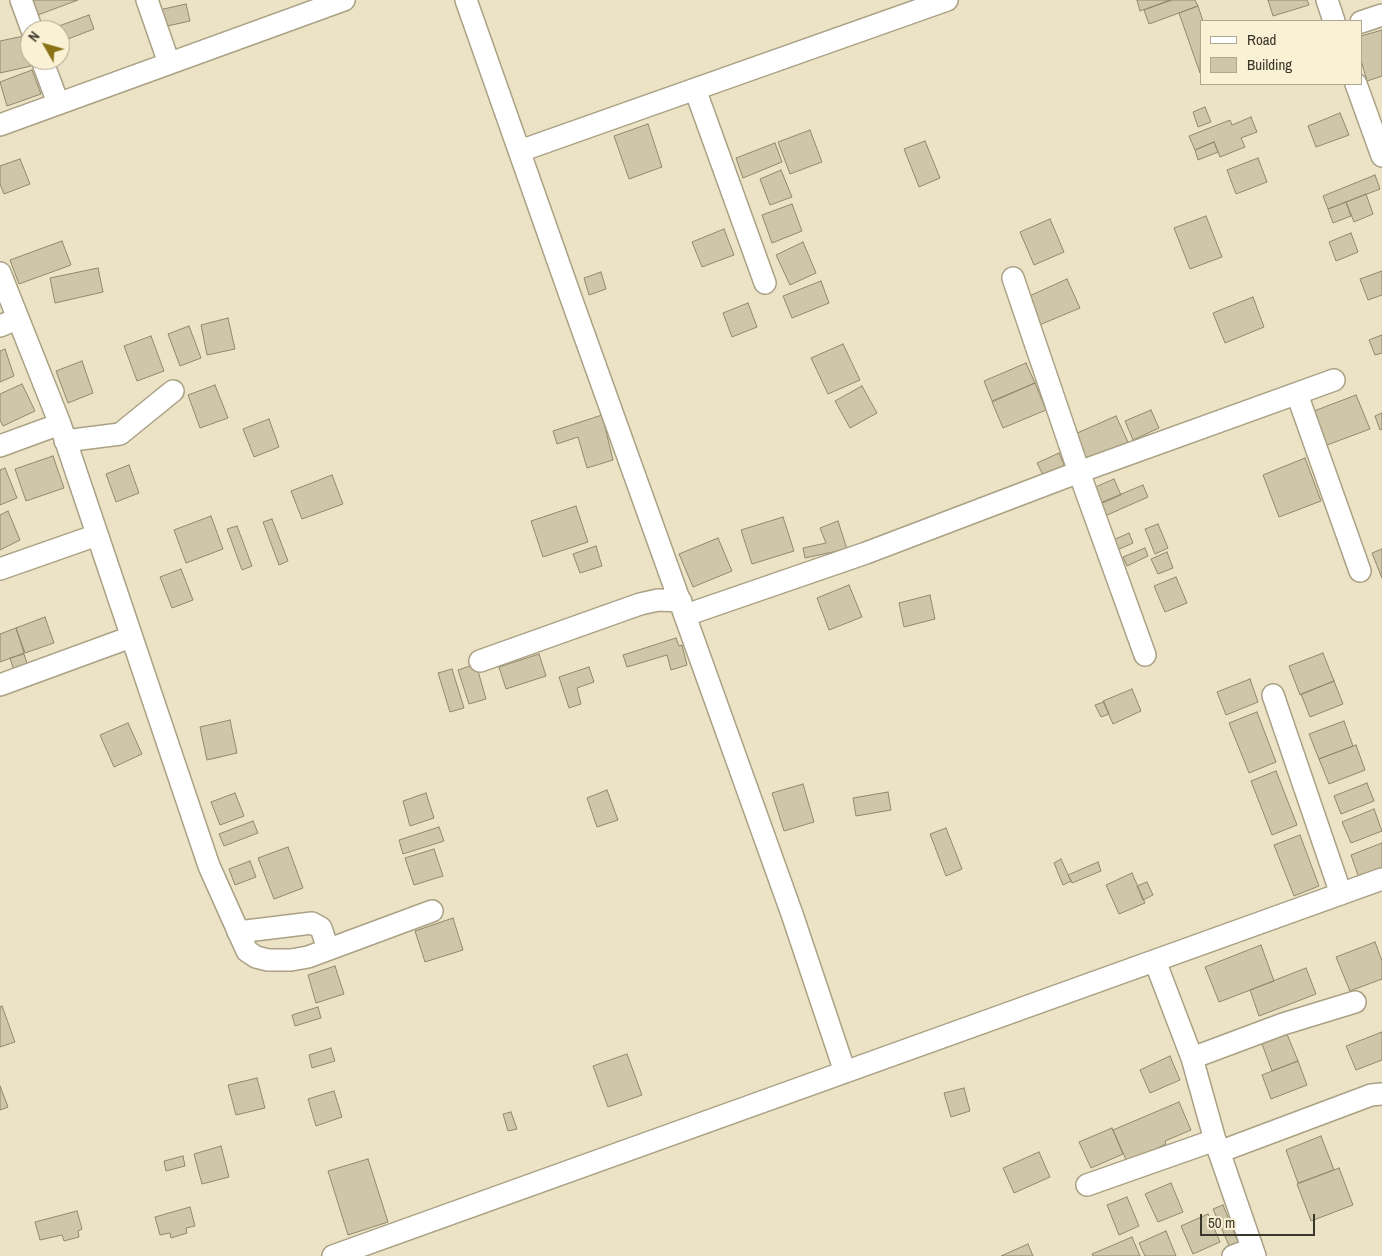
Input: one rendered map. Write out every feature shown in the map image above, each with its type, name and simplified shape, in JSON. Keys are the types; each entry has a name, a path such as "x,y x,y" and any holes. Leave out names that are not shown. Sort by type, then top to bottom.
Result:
{"street":[{"path":"21,0 28,20"},
{"path":"147,0 169,63"},
{"path":"0,124 344,0"},
{"path":"466,0 792,914 845,1072"},
{"path":"520,151 947,0"},
{"path":"1326,0 1334,20"},
{"path":"1362,22 1382,15"},
{"path":"46,70 58,104"},
{"path":"1356,85 1378,131 1382,156"},
{"path":"695,89 765,283"},
{"path":"0,273 8,323 63,432 209,866 247,950 256,957 268,960 291,960 328,949 432,911"},
{"path":"1013,278 1079,472 1145,655"},
{"path":"480,661 640,604 658,600 683,608 866,553 1079,472 1334,380"},
{"path":"0,446 63,432 120,434 173,391"},
{"path":"1297,394 1360,571"},
{"path":"0,569 97,535"},
{"path":"0,685 131,637"},
{"path":"1273,695 1341,894"},
{"path":"335,1256 1382,879"},
{"path":"238,932 312,923 321,928 328,949"},
{"path":"1155,961 1192,1058 1247,1254"},
{"path":"1192,1058 1283,1024 1355,1002"},
{"path":"1087,1185 1217,1146 1371,1095 1382,1094"}],"building":[{"path":"32,0 78,0 38,15"},
{"path":"1137,0 1170,0 1140,11"},
{"path":"1172,0 1195,0 1198,6 1149,24 1144,10"},
{"path":"1268,0 1307,0 1309,5 1273,16"},
{"path":"186,4 190,21 163,27 159,10"},
{"path":"1198,6 1203,20 1200,20 1200,73 1179,13"},
{"path":"89,15 94,29 70,38 70,22"},
{"path":"1382,30 1382,76 1367,81 1362,64 1362,36"},
{"path":"20,37 20,68 0,73 0,41"},
{"path":"32,70 41,94 7,106 0,82"},
{"path":"1205,107 1211,122 1198,127 1193,112"},
{"path":"1340,113 1349,135 1316,147 1308,126"},
{"path":"1251,117 1257,132 1241,138 1245,147 1220,157 1214,142 1195,150 1189,136 1230,120 1232,125"},
{"path":"648,124 662,167 629,179 614,136"},
{"path":"810,130 822,162 790,174 778,142"},
{"path":"925,141 940,178 919,187 904,149"},
{"path":"1214,142 1218,152 1198,160 1195,150"},
{"path":"775,143 782,162 743,178 736,158"},
{"path":"1258,158 1267,182 1236,194 1227,170"},
{"path":"20,159 30,184 4,194 0,184 0,166"},
{"path":"781,170 792,197 770,205 760,179"},
{"path":"1375,175 1380,189 1328,209 1323,196"},
{"path":"1366,194 1373,214 1354,222 1346,202"},
{"path":"1346,202 1351,216 1333,223 1328,209"},
{"path":"792,204 802,231 772,243 762,215"},
{"path":"1206,216 1222,257 1190,269 1174,228"},
{"path":"1050,219 1064,252 1034,265 1020,232"},
{"path":"724,229 734,255 702,267 692,242"},
{"path":"1351,233 1358,252 1336,261 1329,242"},
{"path":"62,241 71,265 19,284 10,260"},
{"path":"803,242 816,273 790,285 776,255"},
{"path":"98,268 103,292 55,303 50,278"},
{"path":"1382,271 1382,295 1368,300 1360,279"},
{"path":"601,272 606,289 589,295 584,278"},
{"path":"1067,279 1080,308 1037,326 1025,298"},
{"path":"821,281 829,303 792,318 783,296"},
{"path":"1253,297 1264,327 1225,343 1213,313"},
{"path":"748,303 757,327 732,337 723,313"},
{"path":"228,318 235,349 207,355 201,325"},
{"path":"189,326 201,358 180,366 168,334"},
{"path":"1382,335 1382,353 1375,355 1369,340"},
{"path":"151,336 164,371 137,381 124,346"},
{"path":"843,344 860,380 828,394 811,358"},
{"path":"5,349 14,376 0,382 0,351"},
{"path":"82,361 93,393 68,403 56,371"},
{"path":"1026,363 1035,383 992,401 984,381"},
{"path":"1035,383 1046,410 1003,428 992,402"},
{"path":"22,384 35,411 3,426 0,420 0,394"},
{"path":"215,385 228,418 200,428 188,395"},
{"path":"862,386 877,413 850,428 835,401"},
{"path":"1356,395 1370,429 1327,445 1314,411"},
{"path":"1151,410 1159,428 1133,440 1125,421"},
{"path":"1382,413 1382,429 1380,430 1375,416"},
{"path":"602,415 613,460 587,468 578,437 557,444 553,431"},
{"path":"1116,416 1128,442 1086,460 1075,434"},
{"path":"269,419 279,447 254,457 243,429"},
{"path":"1059,453 1065,467 1044,477 1037,463"},
{"path":"53,456 64,488 26,501 15,469"},
{"path":"1305,458 1321,501 1279,517 1263,475"},
{"path":"129,465 139,493 116,502 106,474"},
{"path":"5,468 17,498 0,505 0,470"},
{"path":"332,475 343,504 302,519 291,491"},
{"path":"1114,479 1121,495 1100,504 1093,488"},
{"path":"1143,485 1148,497 1105,516 1100,503"},
{"path":"576,506 588,542 543,557 531,521"},
{"path":"8,511 20,540 0,550 0,515"},
{"path":"211,516 223,549 186,563 174,530"},
{"path":"783,517 794,551 752,564 741,530"},
{"path":"272,519 288,561 279,565 263,522"},
{"path":"838,521 847,549 805,558 803,548 826,543 820,528"},
{"path":"1158,524 1168,548 1155,554 1145,529"},
{"path":"237,526 252,566 242,570 227,529"},
{"path":"1129,533 1133,543 1115,551 1111,541"},
{"path":"718,538 732,571 693,587 679,554"},
{"path":"596,546 602,566 580,573 573,554"},
{"path":"1145,548 1148,556 1127,566 1123,557"},
{"path":"1382,549 1382,578 1372,553"},
{"path":"1167,552 1173,568 1158,574 1151,559"},
{"path":"181,569 193,600 172,608 160,577"},
{"path":"1176,577 1187,603 1165,612 1154,586"},
{"path":"849,585 862,617 829,630 817,598"},
{"path":"930,595 935,619 904,627 899,603"},
{"path":"45,617 54,643 25,653 16,628"},
{"path":"16,628 24,653 0,662 0,634"},
{"path":"676,638 679,646 682,645 687,665 671,670 667,655 627,667 623,655"},
{"path":"1323,653 1334,681 1300,695 1289,666"},
{"path":"24,654 29,669 15,674 10,658"},
{"path":"539,654 546,676 506,689 499,667"},
{"path":"476,664 486,699 469,704 458,670"},
{"path":"589,667 594,682 577,688 581,704 569,708 559,677"},
{"path":"452,669 464,708 450,712 438,673"},
{"path":"1250,679 1258,702 1226,715 1217,692"},
{"path":"1334,681 1343,704 1310,717 1301,694"},
{"path":"1132,689 1141,711 1113,724 1103,701"},
{"path":"1104,702 1109,714 1101,717 1095,705"},
{"path":"1257,712 1276,762 1249,773 1229,723"},
{"path":"230,720 237,753 207,760 200,727"},
{"path":"1344,721 1353,746 1319,759 1309,734"},
{"path":"128,723 142,754 114,767 100,735"},
{"path":"1356,745 1365,770 1329,784 1319,759"},
{"path":"1276,771 1297,825 1272,835 1251,781"},
{"path":"1367,783 1374,801 1341,814 1334,796"},
{"path":"803,784 814,822 784,831 772,793"},
{"path":"607,790 618,820 597,827 587,798"},
{"path":"888,792 891,810 856,816 853,798"},
{"path":"235,793 244,816 220,825 211,802"},
{"path":"426,793 434,818 410,826 403,801"},
{"path":"1374,809 1382,831 1351,843 1342,822"},
{"path":"253,821 258,833 224,846 219,834"},
{"path":"439,827 444,841 403,854 399,840"},
{"path":"946,828 962,869 946,876 930,834"},
{"path":"1300,835 1319,886 1294,896 1274,845"},
{"path":"1382,843 1382,869 1359,878 1351,855"},
{"path":"288,847 303,888 274,899 258,858"},
{"path":"434,849 443,876 414,885 405,858"},
{"path":"1061,859 1071,881 1063,885 1054,863"},
{"path":"250,861 256,877 235,885 229,869"},
{"path":"1098,862 1101,871 1072,883 1068,875"},
{"path":"1132,873 1145,903 1119,914 1106,885"},
{"path":"1147,882 1153,895 1143,900 1137,886"},
{"path":"453,918 463,950 425,962 415,931"},
{"path":"1375,942 1382,961 1382,979 1350,991 1336,957"},
{"path":"1261,945 1274,981 1219,1002 1205,967"},
{"path":"335,966 344,994 316,1003 308,975"},
{"path":"1306,968 1316,994 1259,1016 1250,990"},
{"path":"2,1006 15,1042 0,1047 0,1007"},
{"path":"318,1007 321,1018 295,1026 292,1015"},
{"path":"1382,1032 1382,1060 1356,1070 1346,1046"},
{"path":"1287,1034 1298,1061 1272,1071 1262,1044"},
{"path":"331,1048 335,1061 312,1068 309,1055"},
{"path":"627,1054 642,1095 608,1107 593,1066"},
{"path":"1170,1056 1180,1080 1150,1093 1140,1070"},
{"path":"1298,1061 1307,1085 1271,1099 1262,1075"},
{"path":"257,1078 265,1108 236,1115 228,1085"},
{"path":"0,1086 8,1107 0,1110"},
{"path":"964,1088 970,1111 951,1117 944,1093"},
{"path":"334,1091 342,1117 316,1126 308,1099"},
{"path":"1179,1102 1191,1130 1165,1141 1166,1144 1127,1162 1113,1130"},
{"path":"511,1112 517,1129 508,1131 503,1114"},
{"path":"1112,1128 1123,1154 1091,1168 1079,1142"},
{"path":"1321,1136 1334,1170 1298,1183 1286,1150"},
{"path":"221,1146 229,1177 202,1184 194,1154"},
{"path":"1039,1152 1050,1177 1014,1193 1003,1168"},
{"path":"183,1156 185,1166 166,1171 164,1161"},
{"path":"368,1159 388,1222 348,1235 328,1171"},
{"path":"1339,1168 1353,1205 1311,1221 1297,1184"},
{"path":"1171,1183 1183,1212 1158,1222 1145,1194"},
{"path":"1127,1197 1139,1226 1119,1235 1107,1205"},
{"path":"1223,1205 1240,1247 1231,1250 1213,1209"},
{"path":"190,1207 195,1226 186,1228 187,1233 171,1238 170,1233 160,1235 155,1217"},
{"path":"77,1211 82,1229 78,1231 79,1237 64,1241 62,1235 40,1240 35,1222"},
{"path":"1208,1214 1220,1242 1193,1254 1181,1226"},
{"path":"1166,1231 1176,1256 1145,1256 1139,1243"},
{"path":"1132,1237 1140,1256 1093,1256 1092,1254"},
{"path":"1028,1244 1033,1256 1001,1256"}]}
